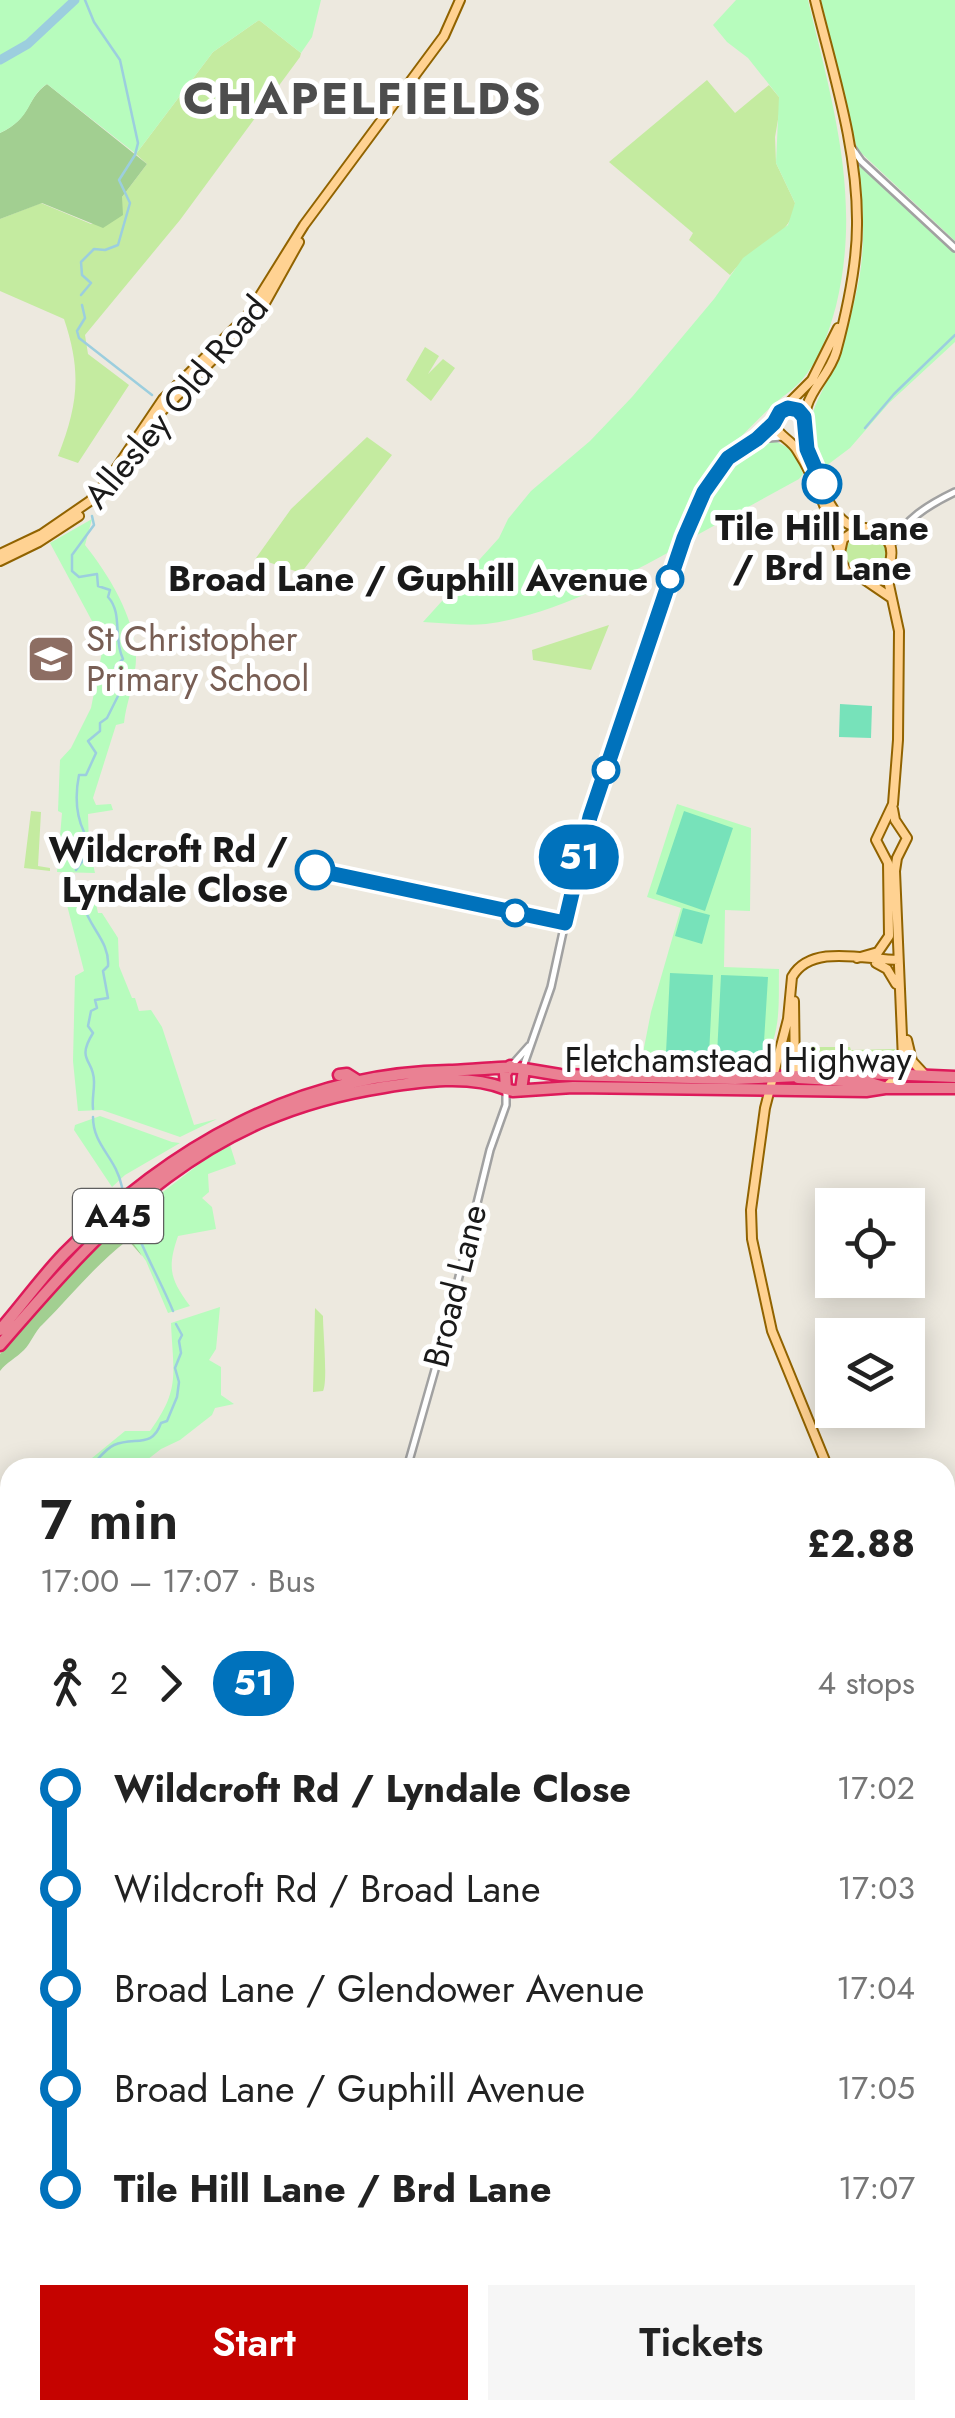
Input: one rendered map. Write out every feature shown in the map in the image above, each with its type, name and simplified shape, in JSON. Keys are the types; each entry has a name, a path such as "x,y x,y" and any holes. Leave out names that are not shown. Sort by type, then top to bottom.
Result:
{"highway":[{"name":"Fletchamstead Highway","path":"518,1067 560,1075 737,1084 763,1095 805,1090 955,1088"},
{"path":"506,1089 505,1074 518,1067 521,1090"},
{"name":"A45","path":"0,1330 62,1256 115,1205 194,1146 275,1106 358,1081 398,1074 518,1067"},
{"path":"340,1075 348,1074 358,1081"},
{"name":"Fletchamstead Highway","path":"506,1089 737,1084 795,1074 955,1077"},
{"path":"795,1074 800,1080 867,1082 885,1088"},
{"name":"A45","path":"0,1345 69,1265 123,1211 172,1172 230,1138 284,1112 368,1089 448,1081 484,1082 506,1089"}],"main road":[{"name":"Allesley Old Road","path":"0,557 90,501 163,399 248,316 288,248 444,36 460,0"},
{"path":"784,438 797,438 805,424 811,397 833,361 855,260 858,225 848,141 815,0"},
{"path":"844,314 812,380 775,420 776,430 804,462 839,549 840,562 847,572 866,580 893,600"},
{"path":"782,410 796,409 805,424 809,456 841,517 851,525 878,530 891,546 886,571 900,648 897,776 893,804 876,840 888,863 889,936 878,952 857,958"},
{"path":"839,549 847,535 861,527"},
{"path":"866,580 886,571"},
{"path":"893,804 907,842 896,864 902,1020 910,1057 918,1070 928,1076"},
{"path":"883,827 900,827"},
{"path":"883,852 899,853"},
{"path":"762,1132 763,1095 788,1019 792,977 802,964 820,957 898,960"},
{"path":"857,958 887,969 898,988"},
{"path":"792,977 795,1074"},
{"path":"885,1088 899,1075 903,1060 902,1020"},
{"path":"737,1084 777,1059"},
{"path":"764,1114 778,1096 805,1090"},
{"path":"763,1095 751,1210 758,1276 778,1349 824,1458"}],"street":[{"path":"848,141 861,161 955,248"},
{"path":"518,1067 531,1044 552,986 583,840 692,514 723,463 757,439 775,420"},
{"path":"757,439 784,438"},
{"path":"891,546 901,527 955,492"},
{"path":"878,530 901,527"},
{"path":"518,1067 531,1044"},
{"name":"Broad Lane","path":"410,1458 486,1165 506,1105 506,1089"},
{"name":"Broad Lane","path":"506,1105 521,1090"}],"green space":[{"path":"0,0 321,0 312,37 301,53 259,20 213,52 136,154 47,84 19,121 0,133"},
{"path":"736,0 808,0 827,77 841,152 846,228 836,306 818,355 801,381 756,422 713,470 691,506 677,548 584,595 536,613 486,624 423,622 499,538 508,519 531,491 590,441 632,397 743,258 788,225 795,203 776,163 779,97 748,58 713,25"},
{"path":"821,0 955,0 955,241 857,149"},
{"path":"259,20 301,53 300,57 180,220 85,335 88,354 129,385 78,463 58,456 70,421 75,388 70,338 64,319 0,291 0,219 41,203 91,224 122,215 122,197 147,164 136,154 213,52"},
{"path":"707,80 735,113 769,85 779,97 776,163 795,203 779,234 730,275 689,240 693,233 609,162"},
{"path":"47,84 147,164 122,197 123,215 103,228 42,203 0,219 0,133 18,121"},
{"path":"858,164 955,253 955,342 889,403 850,448 822,469 810,428 815,406 845,336 859,280 863,222"},
{"path":"425,347 439,356 428,374 443,359 455,368 431,401 406,380"},
{"path":"367,437 392,455 301,573 256,558 291,509"},
{"path":"775,441 794,451 803,474 799,479 688,540 709,492 730,463 758,444"},
{"path":"92,519 85,545 114,587 129,620 135,670 124,723 116,725 93,798 96,805 111,804 113,810 88,814 95,873 57,872 62,813 58,811 60,760 71,748 91,708 102,652 99,634 50,543"},
{"path":"866,533 880,539 886,553 880,567 866,573 852,567 846,553 852,539"},
{"path":"609,625 591,670 533,660 532,650"},
{"path":"840,704 872,706 871,738 839,737"},
{"path":"677,804 751,828 750,911 725,910 724,967 779,969 774,1037 762,1059 751,1066 640,1068 651,1012 681,908 647,897"},
{"path":"31,811 41,812 38,866 50,871 24,868"},
{"path":"684,811 733,828 705,911 656,894"},
{"path":"61,882 92,886 98,913 102,913 118,938 119,966 132,998 139,1011 151,1010 162,1027 194,1125 217,1119 180,1137 102,1110 78,1111 73,1061 75,976 84,971"},
{"path":"683,908 710,915 702,944 675,936"},
{"path":"670,973 713,975 709,1055 666,1053"},
{"path":"721,975 768,977 763,1058 717,1055"},
{"path":"800,1047 895,1049 893,1067 801,1065"},
{"path":"100,1116 180,1143 125,1175 112,1187 74,1130 75,1125"},
{"path":"230,1145 236,1164 208,1174 209,1192 202,1198 212,1207 216,1229 178,1236 175,1247 172,1273 190,1306 168,1313 146,1261 120,1225"},
{"path":"124,1222 142,1256 128,1240 94,1270 40,1327 24,1350 0,1371 0,1354 66,1277"},
{"path":"220,1307 216,1349 209,1360 221,1367 221,1395 234,1404 215,1408 212,1415 180,1440 150,1458 92,1458 125,1431 150,1431 160,1416 173,1380 171,1323"},
{"path":"315,1308 323,1316 325,1377 323,1391 313,1392"}],"waterway":[{"path":"0,60 28,44 75,0"},
{"path":"81,295 91,283 82,275 81,262 94,249 118,245 130,203 119,180 138,143 120,60 94,22 85,0"},
{"path":"82,305 85,318 77,331 79,338 152,395"},
{"path":"865,428 955,335"},
{"path":"76,870 84,859 79,842 84,832 77,805 79,775 86,775 96,753 88,741 107,718 122,688 119,679 123,674 115,667 123,659 115,611 108,597 110,590 98,586 97,574 79,577 72,571 72,555 94,525 92,516"},
{"path":"77,888 83,890 87,914 108,957 108,966 103,971 108,998 95,1000 97,1008 91,1011 88,1026 93,1033 86,1050 94,1075 93,1109"},
{"path":"93,1117 97,1136 122,1187"},
{"path":"131,1217 173,1311"},
{"path":"99,1458 111,1447 148,1439 167,1421 179,1382 175,1368 182,1335 176,1324"}],"bus line":[{"name":"51","path":"315,870 565,923 590,817 692,514 704,492 728,458 757,439 788,408 798,410 804,417 807,449 822,484"}],"place":[{"name":"Tile Hill Lane / Brd Lane","path":"822,484"},
{"name":"Broad Lane / Guphill Avenue","path":"670,579"},
{"name":"St Christopher Primary School","path":"51,659"},
{"name":"Wildcroft Rd / Lyndale Close","path":"315,870"}],"district":[{"name":"CHAPELFIELDS","path":"363,98"}]}
